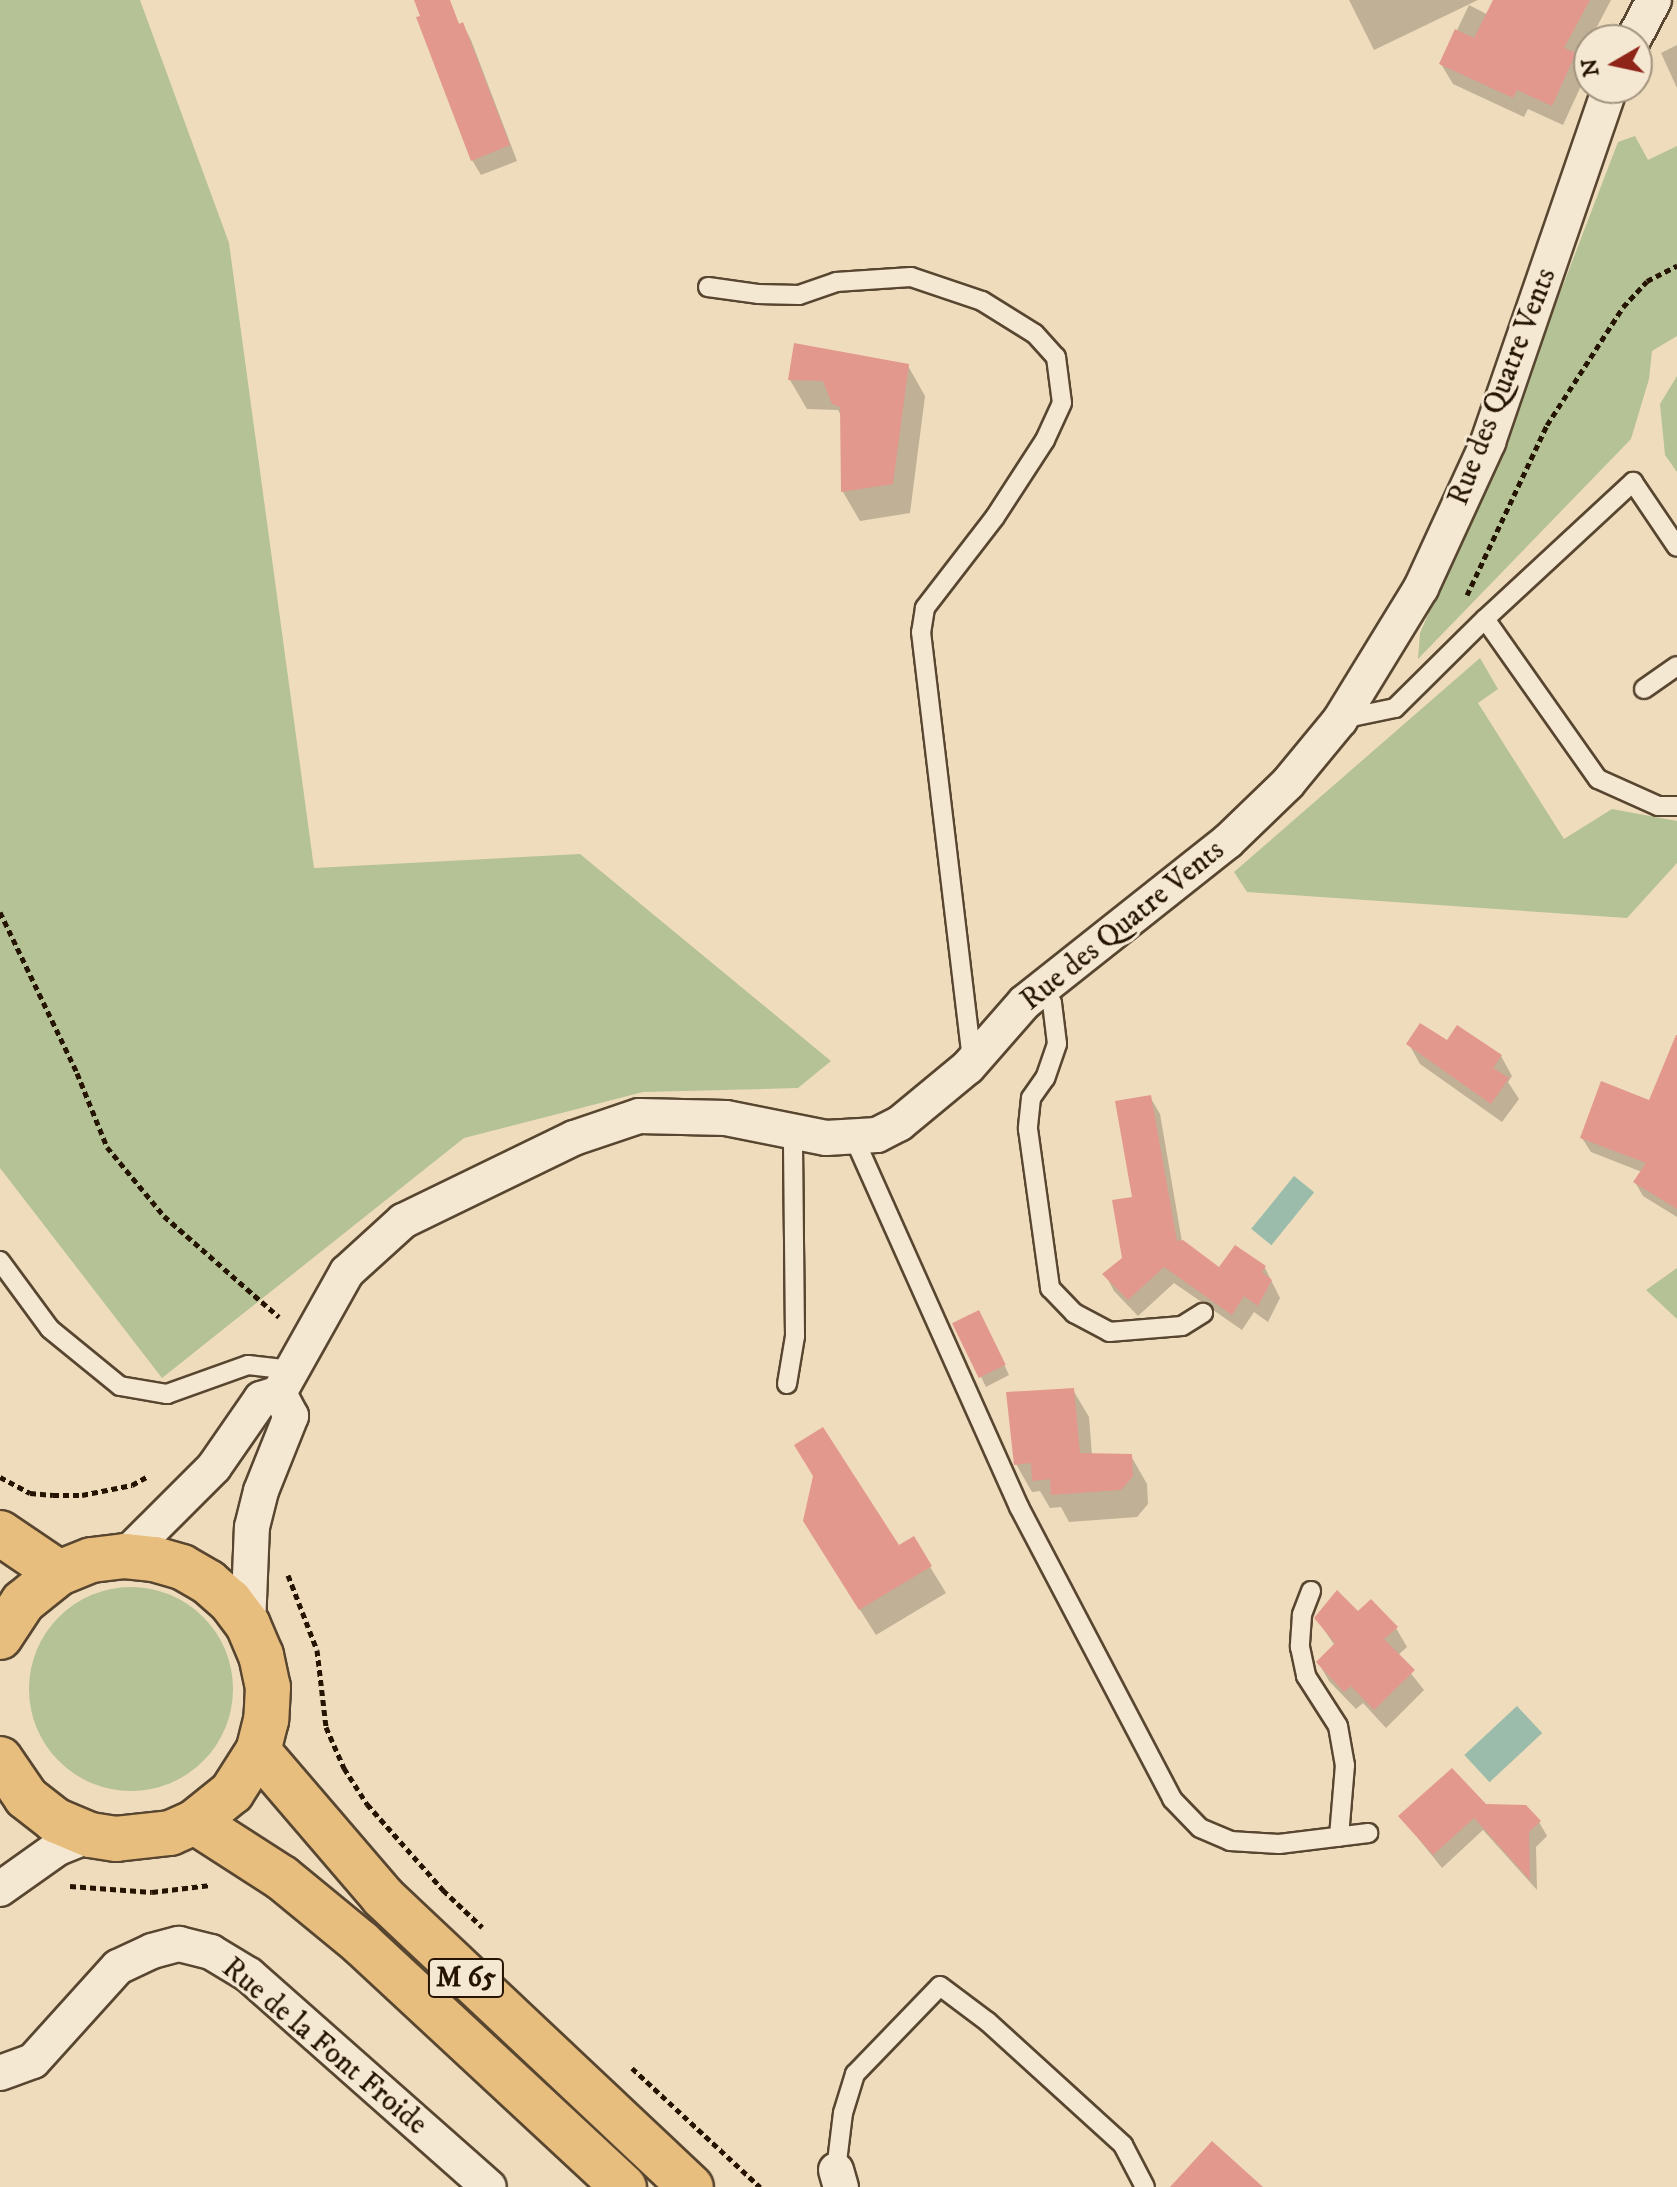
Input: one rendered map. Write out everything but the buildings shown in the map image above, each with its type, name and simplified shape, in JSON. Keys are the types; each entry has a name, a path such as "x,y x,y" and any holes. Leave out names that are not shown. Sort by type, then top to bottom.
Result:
{"main road":[{"path":"0,1533 59,1573"},
{"path":"0,1637 23,1602 59,1573 92,1560 125,1556 154,1559 182,1567 208,1582 230,1601 248,1625 261,1655 268,1687 266,1720 258,1751 232,1792 195,1822 144,1839 90,1835 55,1820 26,1797 1,1766"},
{"name":"M 65","path":"258,1751 383,1897 691,2187"},
{"name":"M 65","path":"195,1822 282,1878 361,1943 624,2187"}],"street":[{"path":"1641,24 1654,0"},
{"name":"Rue des Quatre Vents","path":"125,1556 214,1467 261,1399 286,1381 347,1272 403,1221 574,1138 639,1116 726,1118 826,1138 877,1135 899,1124 972,1062 1043,986 1227,842 1288,783 1340,720 1421,588 1488,442 1604,104"},
{"path":"248,1625 252,1527 261,1491 291,1416 286,1381"},
{"path":"0,1889 58,1848 90,1835"},
{"name":"Rue de la Font Froide","path":"0,2073 33,2061 118,1967 179,1944 211,1952 249,1975 489,2187"}],"lane":[{"path":"708,287 758,294 799,295 836,282 911,277 982,301 1035,334 1056,357 1062,403 1045,440 995,517 925,608 921,632 972,1062"},
{"path":"1340,720 1395,708 1485,619 1633,482 1677,547"},
{"path":"1485,619 1598,779 1658,806 1677,806"},
{"path":"1644,689 1677,666"},
{"path":"1043,986 1052,1003 1057,1044 1045,1078 1031,1098 1028,1129 1050,1288 1074,1313 1109,1332 1182,1326 1203,1313"},
{"path":"787,1384 795,1336 793,1131"},
{"path":"854,1138 1019,1507 1172,1799 1200,1828 1230,1841 1279,1844 1368,1833"},
{"path":"0,1261 50,1329 120,1386 167,1394 248,1365 286,1381"},
{"path":"1311,1591 1302,1615 1300,1647 1306,1676 1338,1726 1345,1765 1339,1837"},
{"path":"838,2179 843,2113 855,2074 940,1986 988,2022 1123,2145 1145,2187"}],"path":[{"path":"1485,619 1465,598 1547,425 1623,307 1647,281 1677,266"},
{"path":"0,912 77,1073 107,1147 164,1216 252,1296 310,1337"},
{"path":"0,1477 30,1493 82,1495 132,1485 156,1468"},
{"path":"287,1572 317,1650 326,1727 344,1768 367,1804 443,1890 487,1932"},
{"path":"60,1889 73,1885 152,1892 209,1885 220,1887"},
{"path":"622,2060 760,2187"}],"shaded area":[{"path":"0,0 140,0 229,243 314,868 580,854 831,1061 798,1088 643,1092 464,1138 162,1378 0,1168"},
{"path":"1635,136 1648,160 1677,146 1677,336 1652,351 1649,379 1631,439 1418,659 1420,633 1494,465 1618,142"},
{"path":"1677,376 1677,472 1665,455 1660,404"},
{"path":"1480,658 1498,689 1478,703 1564,839 1612,809 1677,821 1677,863 1627,918 1247,892 1234,872"},
{"path":"1294,1176 1314,1192 1271,1245 1251,1229"},
{"path":"1677,1268 1677,1319 1646,1290"},
{"path":"131,1587 170,1595 188,1604 203,1617 216,1632 225,1650 233,1689 225,1728 216,1746 203,1761 188,1774 170,1783 131,1791 92,1783 74,1774 59,1761 46,1746 37,1728 29,1689 37,1650 46,1632 59,1617 74,1604 92,1595"},
{"path":"1517,1706 1542,1733 1490,1782 1464,1755"}]}
